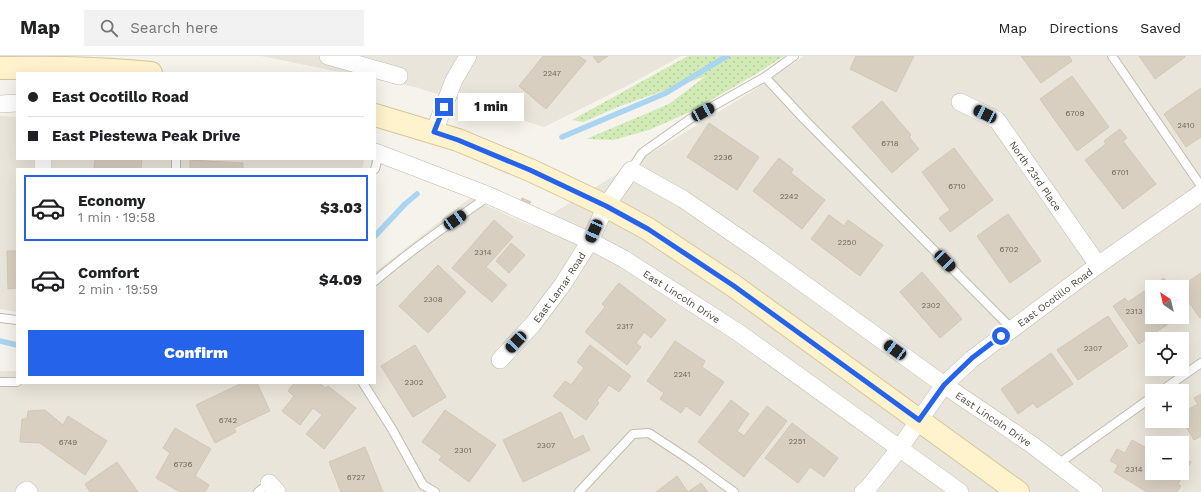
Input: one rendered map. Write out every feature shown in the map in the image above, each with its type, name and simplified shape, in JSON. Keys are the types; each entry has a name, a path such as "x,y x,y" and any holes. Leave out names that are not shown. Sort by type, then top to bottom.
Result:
{"main road":[{"path":"0,68 41,70 124,70 142,72"},
{"path":"376,115 458,140 530,170 606,206 648,229 734,286 1018,492"}],"street":[{"path":"434,132 454,80 468,56"},
{"path":"335,57 399,76"},
{"name":"North 23rd Place","path":"960,102 997,120 1098,264"},
{"path":"0,104 16,103"},
{"name":"East Lincoln Drive","path":"376,158 490,196 590,241 624,259 739,333 960,492"},
{"path":"606,206 631,170"},
{"name":"East Lincoln Drive","path":"631,170 683,199 715,221 944,385 1032,444 1094,492"},
{"name":"East Ocotillo Road","path":"863,492 868,488 899,449 944,385 972,358 1098,264 1201,193"},
{"name":"East Lamar Road","path":"500,360 533,324 563,284 590,241 606,206"}],"lane":[{"path":"631,170 642,153 690,119 765,77 794,56"},
{"path":"1112,56 1201,186"},
{"path":"765,77 1011,328"},
{"path":"376,280 455,220 490,196"},
{"path":"0,318 16,320"},
{"path":"1171,384 1201,363"},
{"path":"0,382 16,382"},
{"path":"364,384 392,429 423,485 435,492"},
{"path":"1058,464 1145,403"},
{"path":"579,492 634,434 649,433 734,492"}],"shaded area":[{"path":"261,56 681,56 625,87 544,127 415,87 376,79 376,72 340,72"},
{"path":"804,56 1201,56 1201,492 0,492 0,371 16,371 16,384 376,384 376,271 470,198 532,226 751,92"},
{"path":"0,116 16,117 16,160 364,160 362,168 16,168 16,312 0,309"}],"green space":[{"path":"688,56 784,56 692,111 649,130 613,140 586,139 669,104 706,76 620,106 583,122 572,120"}],"building":[{"path":"543,56 579,56 586,61 546,109 519,86"},
{"path":"593,56 608,56 598,63"},
{"path":"856,56 914,56 896,92 850,69"},
{"path":"1021,56 1069,56 1072,61 1041,83"},
{"path":"1139,56 1185,56 1185,57 1155,79"},
{"path":"1072,76 1109,127 1077,151 1040,99"},
{"path":"1201,88 1201,137 1186,147 1164,114"},
{"path":"882,101 911,135 909,137 919,149 892,173 852,127"},
{"path":"709,123 759,157 737,190 687,157"},
{"path":"1120,129 1127,138 1123,141 1156,184 1123,209 1085,160 1106,144 1104,141"},
{"path":"954,148 993,200 950,232 939,218 950,210 922,172"},
{"path":"779,158 793,169 791,173 825,200 802,229 753,191"},
{"path":"95,160 142,160 141,168 94,168"},
{"path":"190,160 243,163 243,168 190,168"},
{"path":"522,198 531,202 529,204 521,201"},
{"path":"1008,214 1041,261 1010,283 977,236"},
{"path":"829,215 844,226 848,220 883,245 860,276 811,239"},
{"path":"494,220 513,237 486,267 507,285 492,302 452,268"},
{"path":"511,243 525,255 509,273 496,261"},
{"path":"7,251 16,251 16,288 8,289"},
{"path":"438,265 466,292 428,333 399,306"},
{"path":"922,272 962,319 940,338 900,292"},
{"path":"1201,273 1200,318 1189,302 1189,281"},
{"path":"619,283 666,320 651,338 644,332 636,343 641,347 627,365 585,332 605,307 602,304"},
{"path":"1145,291 1145,324 1168,324 1156,332 1145,332 1145,340 1139,344 1113,306 1125,298 1128,302"},
{"path":"1108,316 1128,346 1078,380 1057,350"},
{"path":"675,341 705,361 702,367 724,382 700,416 686,406 681,413 660,399 664,393 647,381"},
{"path":"415,345 446,397 413,417 381,366"},
{"path":"590,345 631,376 619,392 609,385 597,401 599,403 586,420 553,396 565,381 571,385 584,368 577,362"},
{"path":"1051,353 1073,384 1037,408 1033,403 1018,414 1001,389"},
{"path":"240,384 257,384 270,411 234,428 236,432 215,443 196,405"},
{"path":"293,384 320,384 326,388 328,386 356,408 324,449 306,434 322,415 313,408 300,425 282,411 294,396 288,391"},
{"path":"1201,394 1201,436 1194,440 1187,428 1189,428 1189,409 1198,404 1194,398"},
{"path":"731,400 749,414 737,431 744,436 767,406 787,421 744,477 698,442"},
{"path":"45,410 63,425 68,416 107,441 85,475 40,443 20,442 22,419 27,419 28,411"},
{"path":"445,410 496,445 469,482 439,460 442,456 422,442"},
{"path":"561,412 574,440 583,435 590,450 523,482 503,440"},
{"path":"792,423 838,458 824,477 810,467 798,483 765,458"},
{"path":"175,428 211,449 195,476 209,485 205,492 180,492 156,478 170,453 163,448"},
{"path":"1132,440 1145,447 1145,480 1180,480 1178,484 1181,486 1177,492 1147,492 1114,472 1118,465 1110,461 1117,449 1125,453"},
{"path":"365,447 383,492 341,492 329,462"},
{"path":"117,462 138,492 90,492 85,484"},
{"path":"677,476 688,492 656,492"},
{"path":"701,483 708,492 688,492"}],"waterway":[{"path":"562,137 666,93 727,56"},
{"path":"376,235 405,204 417,194"},
{"path":"0,341 16,345"}],"route":[{"path":"444,107 434,132 458,140 530,170 606,206 648,229 734,286 919,420 944,385 972,358 1001,336"}]}
